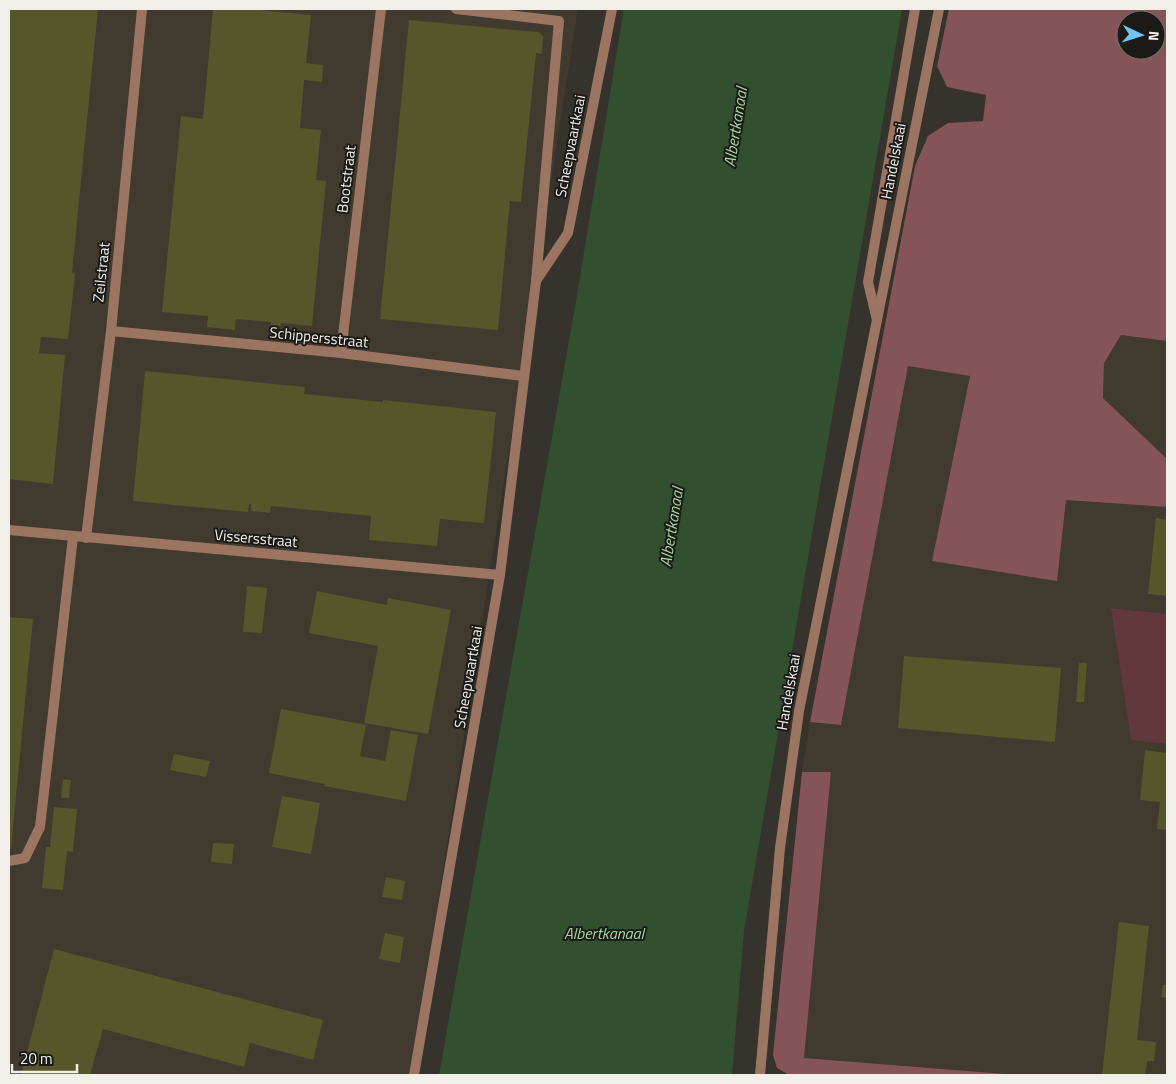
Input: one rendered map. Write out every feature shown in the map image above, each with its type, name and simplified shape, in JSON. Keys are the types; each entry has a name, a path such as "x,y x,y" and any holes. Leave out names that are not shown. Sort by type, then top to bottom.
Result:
{"street":[{"name":"Zeilstraat","path":"86,538 111,331 142,9"},
{"name":"Bootstraat","path":"341,353 381,9"},
{"name":"Scheepvaartkaai","path":"414,1075 500,575 536,281 559,21 456,9"},
{"name":"Scheepvaartkaai","path":"536,281 568,233 612,9"},
{"name":"Handelskaai","path":"877,320 868,282 915,9"},
{"name":"Handelskaai","path":"760,1075 780,848 799,712 939,9"},
{"name":"Schippersstraat","path":"111,331 341,353 523,376"},
{"name":"Vissersstraat","path":"9,530 500,575"},
{"path":"9,861 25,858 40,827 73,536"}],"shaded area":[{"path":"9,9 578,9 411,1075 9,1075"},
{"path":"949,9 1167,9 1167,341 1121,335 1104,363 1103,398 1167,459 1167,507 1066,500 1057,581 932,561 970,376 908,366 841,725 810,722 915,166 928,136 948,123 983,121 986,95 947,87 937,66"},
{"path":"1121,335 1167,341 1167,459 1103,398 1104,363"},
{"path":"908,366 970,376 932,561 1066,500 1167,507 1167,614 1112,608 1131,739 1167,744 1167,1054 1165,1075 1018,1075 804,1058 831,772 802,772 810,722 841,725"},
{"path":"1111,608 1167,614 1167,744 1131,740"},
{"path":"802,772 831,772 804,1058 1018,1075 789,1075 777,1068 773,1055"}],"water":[{"name":"Albertkanaal","path":"624,9 902,9 744,931 732,1075 439,1075 575,307"}],"building":[{"path":"9,9 98,9 72,273 75,274 68,339 41,337 39,353 65,355 53,484 9,479"},
{"path":"213,9 249,9 311,15 306,63 323,65 322,82 304,80 300,128 321,130 316,180 326,181 312,326 281,323 281,326 271,325 271,322 236,319 235,330 207,327 208,316 162,312 181,116 203,119"},
{"path":"409,20 538,32 543,36 542,54 536,53 521,202 510,201 498,330 380,319"},
{"path":"145,371 305,387 304,394 496,412 484,523 440,519 437,546 369,540 371,516 271,506 270,513 251,511 251,504 249,504 248,512 133,501"},
{"path":"1156,518 1167,520 1167,596 1148,594"},
{"path":"247,586 267,588 262,633 243,632"},
{"path":"317,591 387,605 388,598 451,610 428,734 364,723 378,646 309,633"},
{"path":"9,617 33,619 11,848 9,848"},
{"path":"904,656 1061,668 1055,742 898,728"},
{"path":"1079,663 1087,663 1084,702 1076,702"},
{"path":"281,709 366,725 360,756 385,761 391,730 418,735 406,801 324,786 325,784 269,773"},
{"path":"1145,750 1167,753 1167,830 1157,829 1160,802 1140,800"},
{"path":"174,754 210,761 206,777 170,770"},
{"path":"63,779 71,780 69,798 61,798"},
{"path":"282,796 320,803 311,854 272,847"},
{"path":"54,807 77,809 73,852 67,851 63,890 42,888 46,847 50,847"},
{"path":"213,843 234,844 232,864 211,862"},
{"path":"386,877 405,881 402,900 382,897"},
{"path":"1119,922 1149,926 1137,1040 1156,1042 1154,1061 1147,1061 1145,1075 1102,1075"},
{"path":"385,933 404,937 400,963 379,959"},
{"path":"54,949 323,1020 313,1060 250,1043 244,1067 103,1029 90,1075 21,1075"},
{"path":"1163,985 1167,985 1167,998 1161,997"}]}
